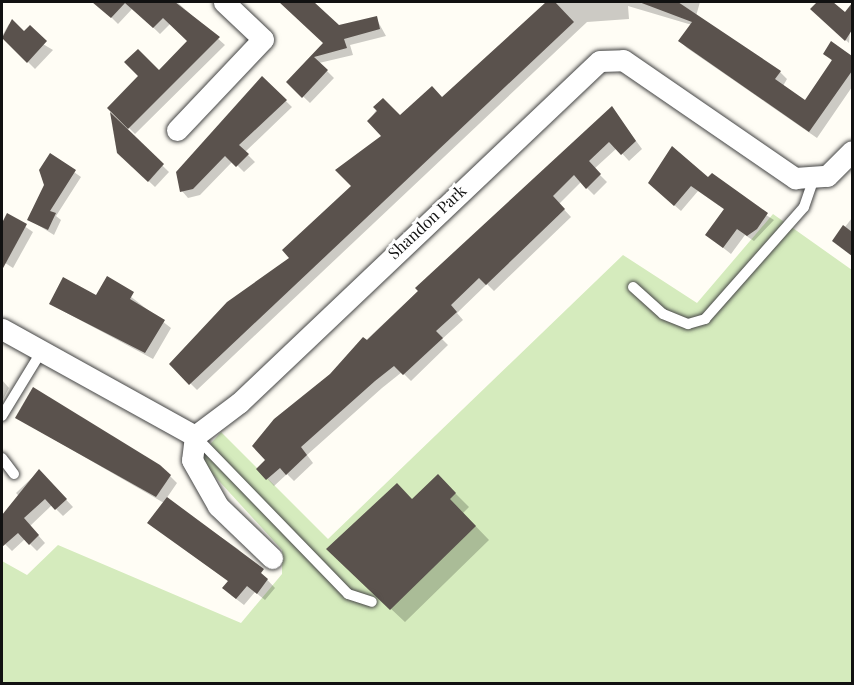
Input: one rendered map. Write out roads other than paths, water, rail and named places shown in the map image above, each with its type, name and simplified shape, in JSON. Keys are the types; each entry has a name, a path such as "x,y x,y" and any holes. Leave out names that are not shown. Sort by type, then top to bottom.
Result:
{"street":[{"path":"177,130 262,39 224,2"},
{"name":"Shandon Park","path":"195,436 239,403 600,61 623,60 795,178 813,181"},
{"path":"813,181 827,176 852,151"},
{"path":"2,329 195,436 192,460 218,506 272,558"}],"lane":[{"path":"633,287 663,314 688,324 705,319 804,207 813,181"},
{"path":"2,416 42,352"},
{"path":"195,436 348,594 372,602"},
{"path":"2,458 14,474"}]}
